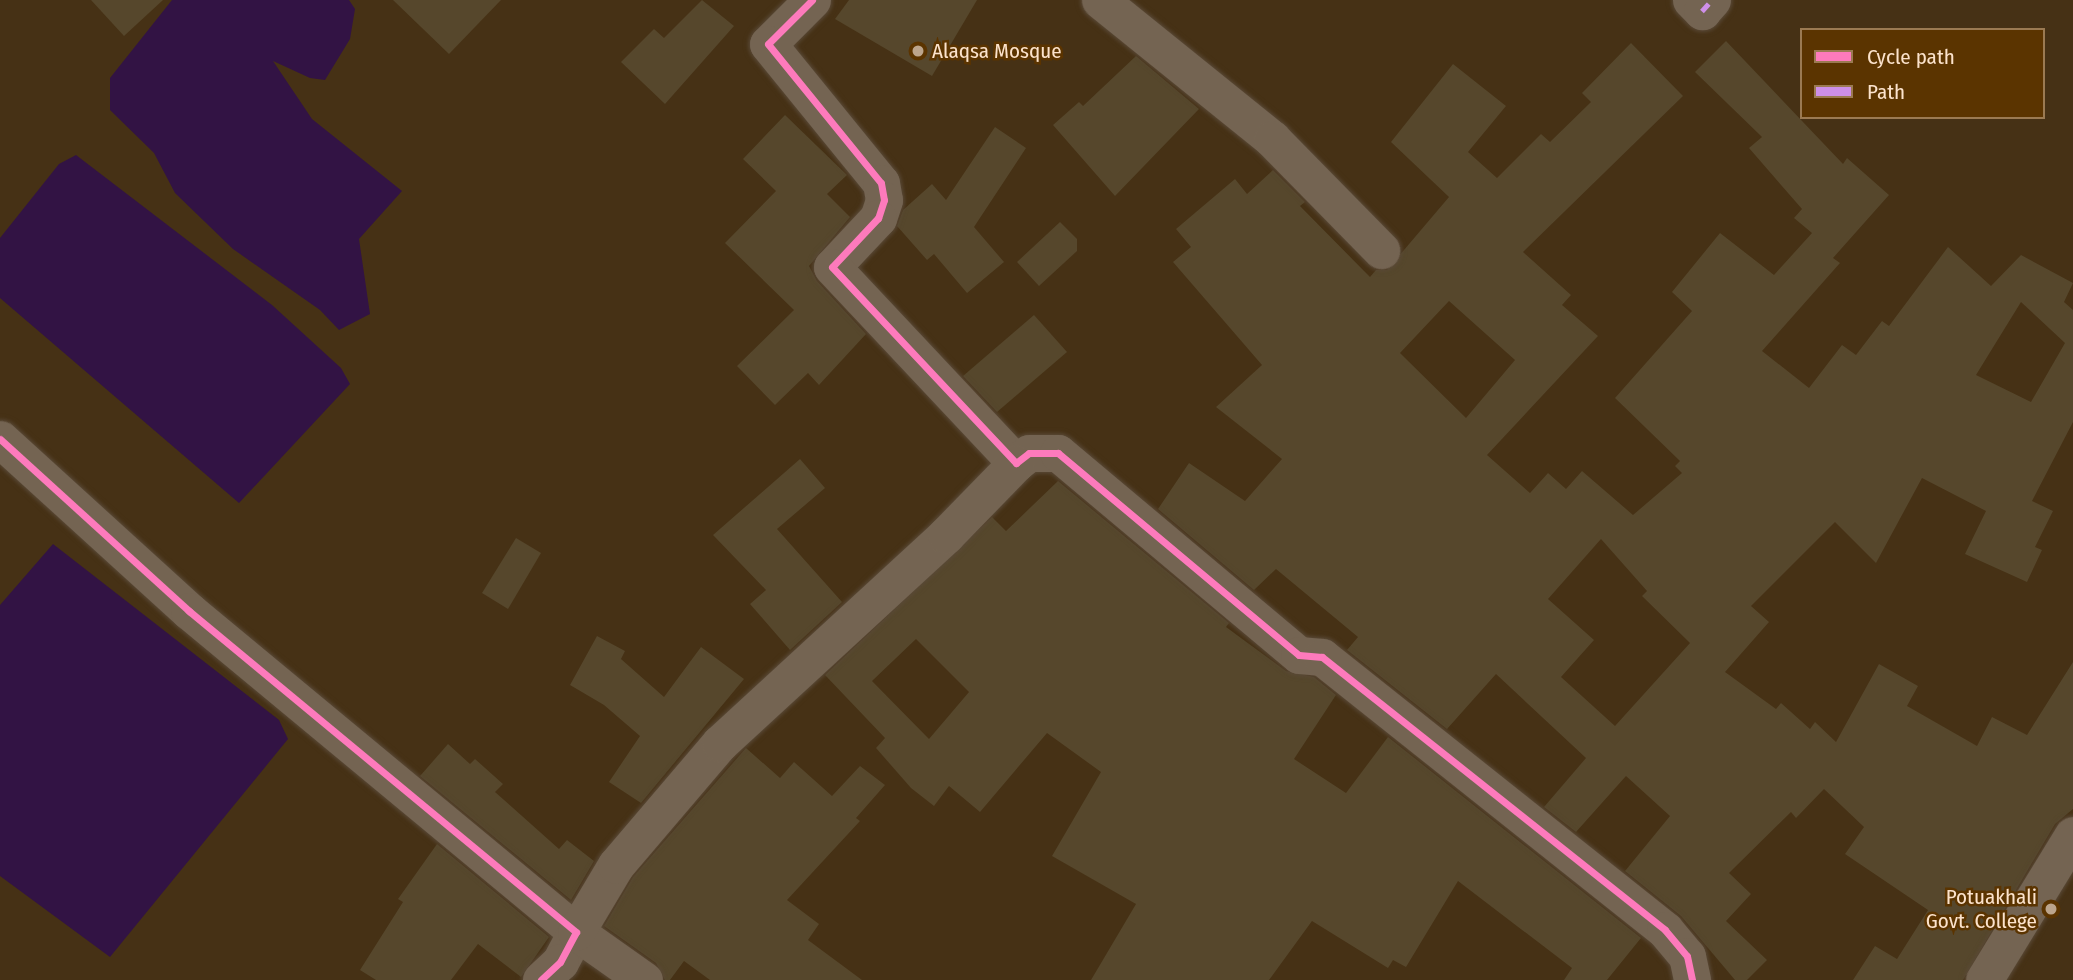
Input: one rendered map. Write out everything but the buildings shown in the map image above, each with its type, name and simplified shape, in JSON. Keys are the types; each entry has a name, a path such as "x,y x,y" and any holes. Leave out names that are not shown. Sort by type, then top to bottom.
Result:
{"street":[{"path":"812,0 768,44 881,183 884,200 878,218 831,267 1016,463"},
{"path":"1100,0 1272,139 1381,250"},
{"path":"1691,0 1702,10 1712,0"},
{"path":"0,439 189,611 576,932 644,980"},
{"path":"541,980 560,962 617,865 720,743 946,534 1016,463 1029,453 1058,453 1299,655 1322,657 1665,930 1687,956 1692,980"},
{"path":"1984,980 2073,835"}],"shaded area":[{"path":"172,0 349,0 355,9 350,39 325,80 310,78 273,61 312,119 402,191 359,239 370,314 339,330 320,310 233,249 175,193 154,153 110,110 110,78"},
{"path":"76,155 272,305 341,368 350,384 239,503 0,298 0,238 59,164"},
{"path":"53,544 279,720 288,739 110,957 0,876 0,605"}],"marked path":[{"path":"1702,11 1712,0"}],"cycle path":[{"path":"812,0 768,44 881,183 884,200 878,218 832,267 1016,463 1029,453 1058,453 1299,655 1322,657 1665,930 1687,956 1692,980"},
{"path":"0,439 189,611 576,932 560,962 541,980"}],"place":[{"name":"Alaqsa Mosque","path":"918,51"},
{"name":"Potuakhali Govt. College","path":"2051,909"}]}
